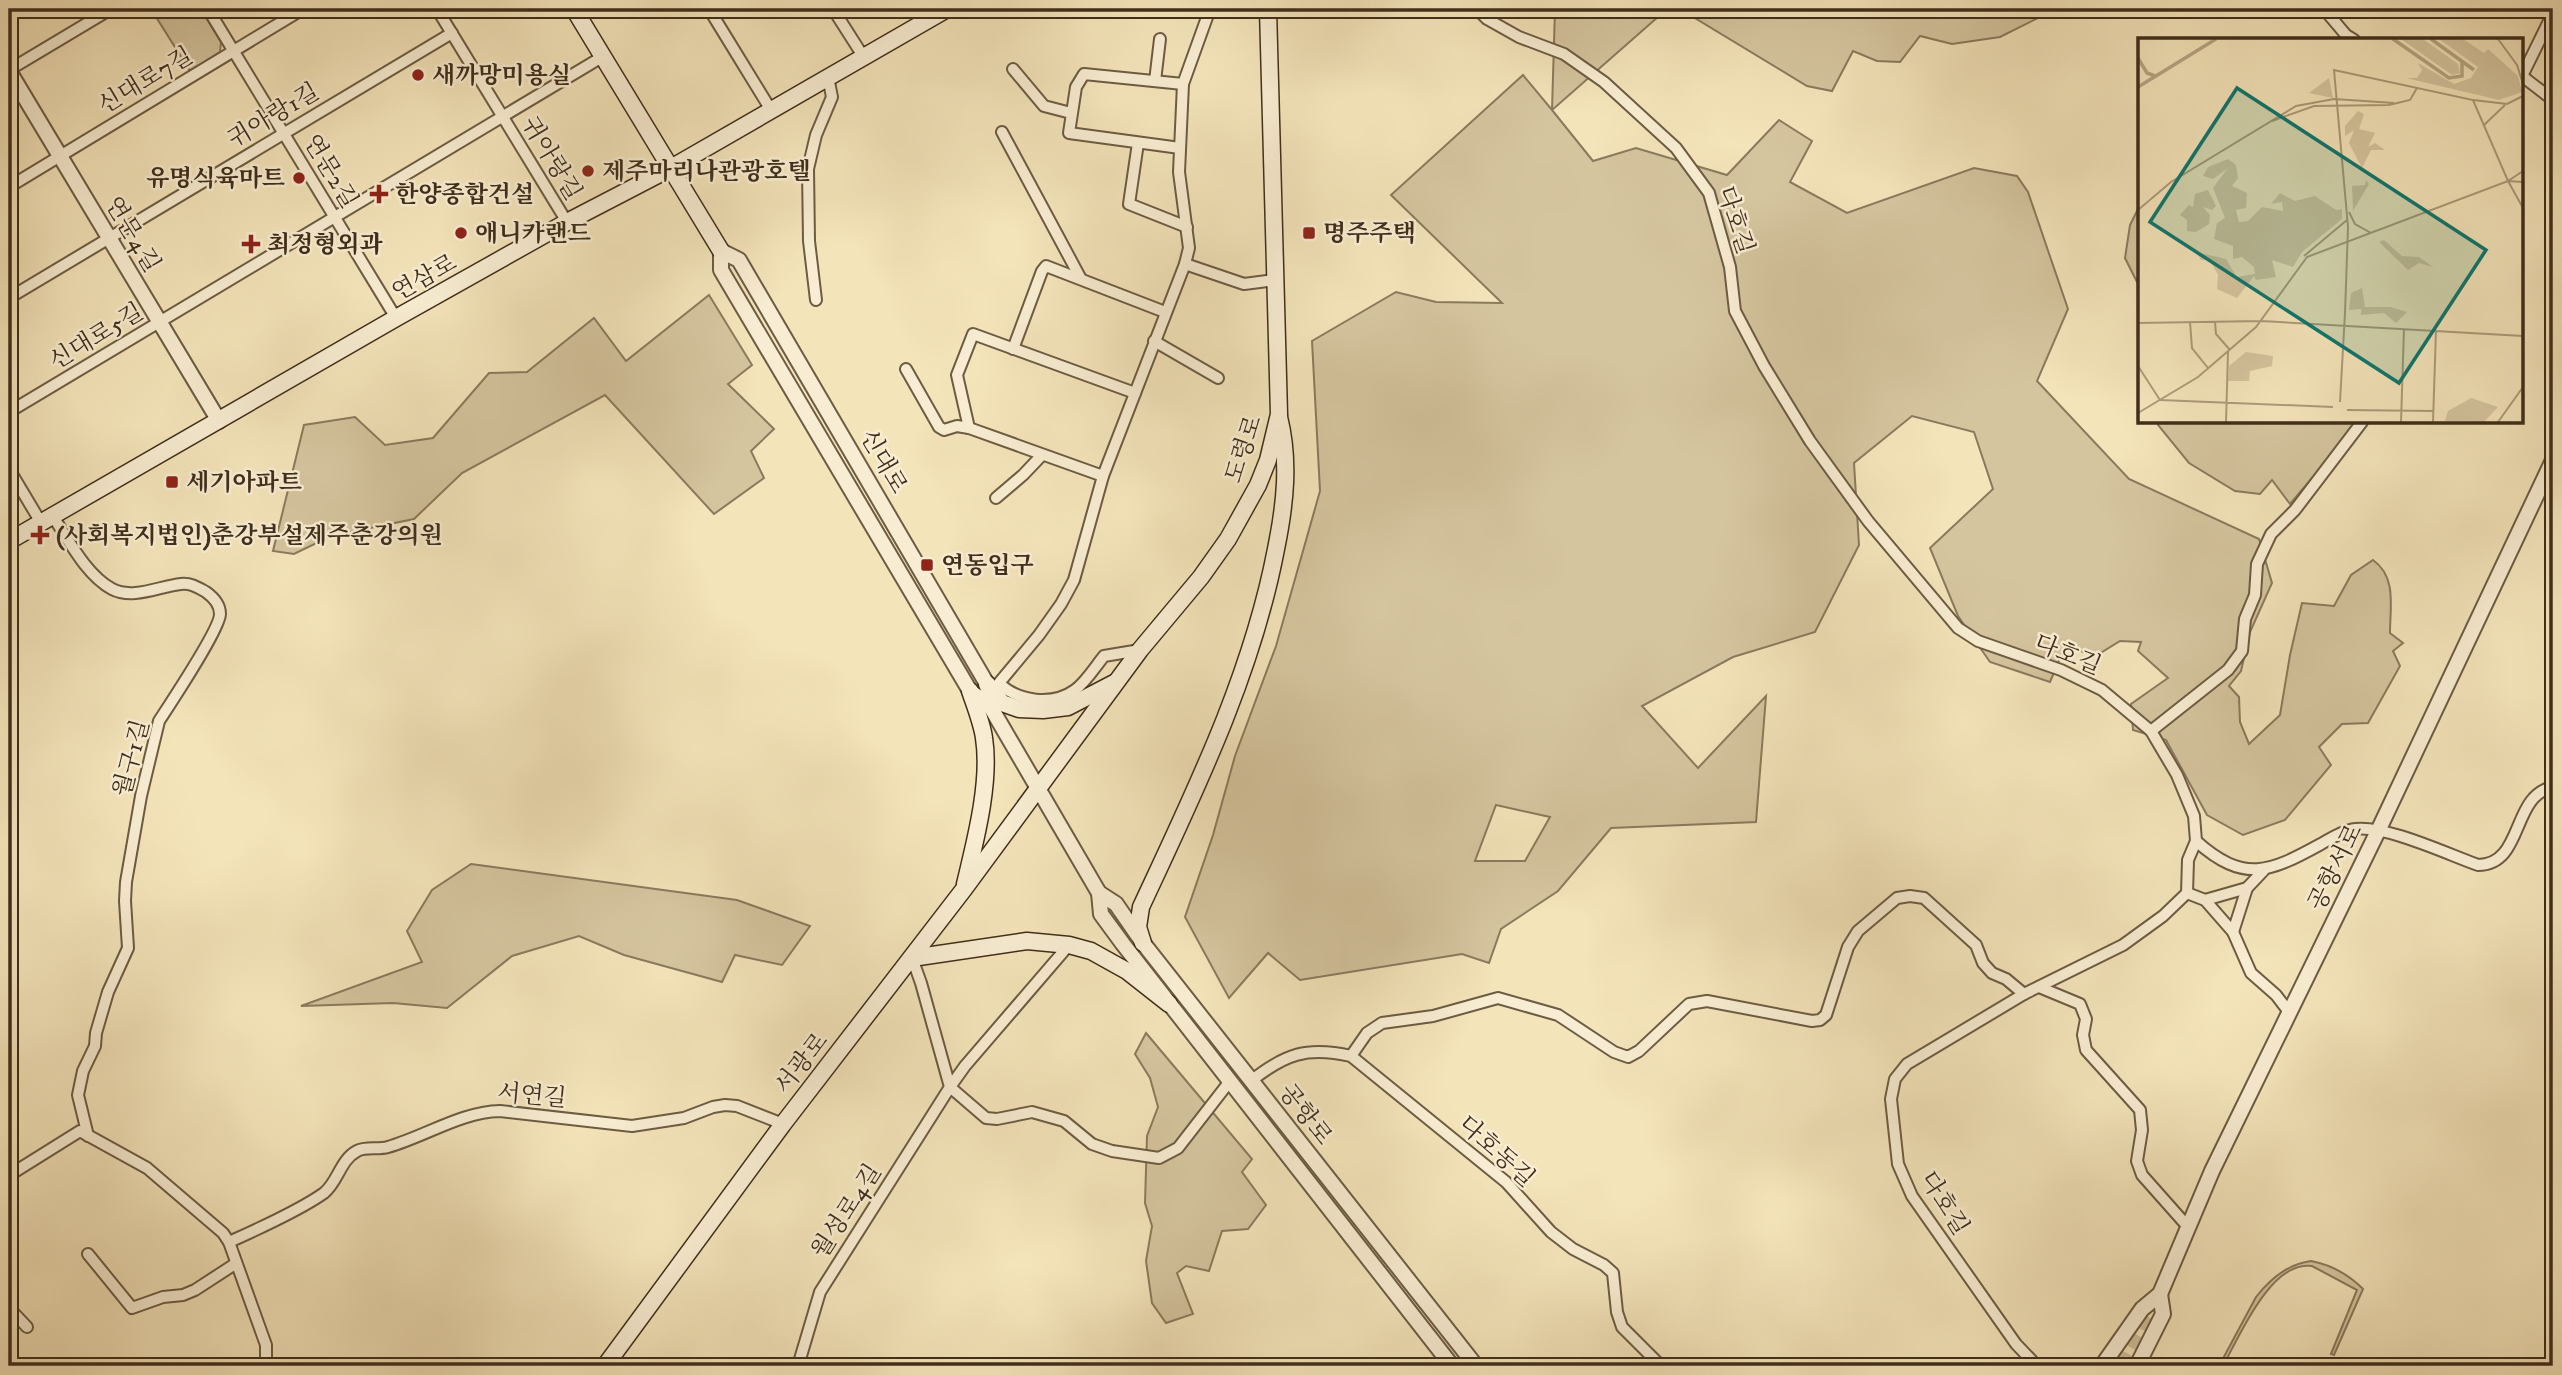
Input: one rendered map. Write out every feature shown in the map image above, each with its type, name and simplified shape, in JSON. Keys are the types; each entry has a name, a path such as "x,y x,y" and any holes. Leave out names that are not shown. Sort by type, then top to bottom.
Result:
{"main road":[{"name":"신대로","path":"574,9 721,251"},
{"name":"도령로","path":"1038,791 1140,650 1202,577 1245,511 1268,460 1279,414 1268,9"},
{"name":"연삼로","path":"9,541 396,318 567,222 671,168 941,10"},
{"path":"1143,943 1138,928 1141,907 1208,761 1256,636 1282,518 1286,465 1279,414"},
{"path":"987,684 1003,703 1019,709 1043,710 1068,707 1119,680"},
{"path":"964,889 979,825 984,781 985,739 970,691"},
{"name":"서광로","path":"605,1366 783,1124 1038,791"},
{"path":"912,958 1027,941 1069,946 1091,951 1127,971 1169,1004"}],"street":[{"path":"9,71 111,9"},
{"name":"연문2길","path":"208,9 396,318"},
{"name":"신대로7길","path":"9,187 303,9"},
{"name":"귀아랑길","path":"436,9 567,222"},
{"path":"709,9 771,110"},
{"path":"833,9 863,56"},
{"path":"1140,650 1104,656 1077,690 1058,698 1038,700 1020,697 1007,691 999,683 1046,625 1074,580 1103,476 1185,264 1189,248 1181,195 1183,84 1210,9"},
{"name":"다호길","path":"1477,9 1487,19 1519,37 1564,54 1604,82 1676,148 1709,193 1730,267 1735,311 1764,366 1810,441 1868,521 1958,628 1978,641 2061,670 2102,690 2151,731 2177,775 2194,816 2196,841 2188,860 2187,893 2163,916 2123,945 2024,994 1906,1064 1895,1079 1891,1099 1898,1164 1912,1196 2016,1344 2037,1366"},
{"path":"2324,9 2351,38"},
{"path":"2524,72 2553,13"},
{"name":"귀아랑1길","path":"9,298 452,33"},
{"path":"1155,81 1160,40"},
{"name":"신대로5길","path":"9,412 602,57"},
{"path":"1013,69 1044,106 1071,113"},
{"name":"연문4길","path":"9,71 219,421"},
{"path":"1180,148 1069,133 1076,88 1084,74 1183,84"},
{"path":"816,300 809,241 808,169 816,135 832,97 828,76"},
{"path":"2524,78 2553,100"},
{"path":"1002,132 1081,279"},
{"path":"1138,143 1129,204 1187,227"},
{"name":"신대로","path":"990,706 970,691 721,270 721,251 739,260 987,684 990,706 1038,791"},
{"path":"1185,264 1244,284 1275,281"},
{"path":"1013,349 1042,271 1046,267 1165,312"},
{"path":"969,428 957,375 973,334 1135,393"},
{"path":"1154,341 1218,378"},
{"path":"906,369 939,427 944,430 957,426 969,428 1103,476"},
{"path":"2151,731 2228,670 2242,651 2245,619 2255,595 2258,564 2271,534 2295,510 2360,424"},
{"path":"996,498 1042,455"},
{"name":"공항서로","path":"2160,1294 2212,1171 2379,830 2553,460"},
{"path":"9,469 46,518"},
{"name":"월구1길","path":"46,518 86,565 113,590 125,593 191,584 209,594 220,613 204,649 159,721 155,734 141,796 127,882 125,901 128,948 108,992 95,1046 83,1072 78,1095 88,1136"},
{"path":"2196,841 2214,857 2239,868 2264,870 2286,864 2354,828 2379,830 2478,864 2492,865 2504,855 2530,802 2542,789 2553,787"},
{"name":"공항로","path":"1038,791 1099,893 1101,914 1452,1366"},
{"path":"2233,932 2247,888 2264,870"},
{"path":"2205,900 2247,888"},
{"name":"공항로","path":"1099,893 1116,904 1143,943 1476,1366"},
{"path":"2187,893 2205,900 2233,932 2251,973 2276,995 2289,1012"},
{"path":"1251,1081 1275,1062 1303,1052 1332,1052 1351,1056 1367,1033 1382,1023 1433,1016 1498,998 1558,1015 1614,1052 1628,1057 1639,1051 1689,1004 1698,1002 1706,1001 1812,1021 1820,1020 1826,1015 1848,947 1858,931 1897,898 1910,896 1924,898 1976,945 1983,963 1992,973 2006,979 2024,994"},
{"name":"월성로4길","path":"798,1366 820,1292 950,1087 1069,946"},
{"path":"912,958 950,1087 986,1118 997,1119 1032,1112 1064,1121 1092,1144 1112,1151 1159,1158 1178,1148 1230,1081"},
{"path":"2039,987 2080,1004 2086,1019 2083,1035 2086,1050 2140,1110 2142,1130 2137,1161 2143,1175 2189,1228"},
{"name":"다호동길","path":"1351,1056 1506,1182 1551,1232 1573,1250 1604,1265 1613,1273 1617,1312 1622,1327 1661,1366"},
{"name":"서연길","path":"229,1242 326,1192 354,1152 386,1147 481,1112 500,1111 632,1126 684,1118 725,1105 737,1106 783,1124"},
{"path":"9,1172 16,1171 80,1131 147,1168 207,1219 229,1242 266,1345 266,1366"},
{"path":"88,1254 132,1308 195,1290 235,1264"},
{"path":"2102,1366 2142,1309 2160,1294"},
{"path":"2137,1366 2162,1314 2160,1294"},
{"path":"9,1308 27,1327"}],"shaded area":[{"path":"151,9 201,9 221,42 220,52 190,71"},
{"path":"1555,9 1667,9 1552,110"},
{"path":"1680,9 2056,9 2000,37 1952,44 1920,36 1900,62 1877,61 1853,51 1832,91 1807,86"},
{"path":"1523,75 1593,161 1636,148 1727,175 1779,120 1812,141 1790,182 1847,213 1974,168 2017,176 2028,192 2068,309 2037,381 2129,479 2259,539 2272,583 2250,632 2241,671 2229,686 2239,697 2240,722 2249,744 2280,715 2302,603 2334,606 2351,575 2373,560 2386,575 2391,603 2390,633 2403,643 2393,651 2400,666 2368,723 2342,724 2319,747 2331,765 2285,820 2243,835 2207,815 2166,740 2133,730 2131,704 2168,678 2138,651 2141,642 2120,641 2094,657 2066,644 2050,682 1990,662 1958,616 1930,548 1993,489 1974,432 1912,416 1854,463 1859,545 1815,632 1733,657 1642,706 1698,768 1766,696 1756,822 1611,828 1558,891 1501,929 1489,963 1462,954 1300,980 1268,953 1229,998 1185,917 1213,835 1235,756 1276,646 1320,491 1312,341 1396,292 1436,302 1502,303 1391,195","holes":["1496,805 1550,817 1525,861 1475,861"]},
{"path":"2138,209 2138,284 2125,258 2130,225"},
{"path":"709,295 752,365 728,384 774,429 751,451 764,478 714,514 605,395 462,473 414,519 331,536 294,554 273,551 304,425 355,417 385,445 433,438 489,373 527,372 594,318 626,361"},
{"path":"2358,424 2290,504 2272,480 2260,494 2235,491 2189,463 2158,425"},
{"path":"471,864 737,900 810,926 782,965 735,955 722,982 624,955 579,936 512,956 447,1008 393,1003 301,1006 422,962 407,931 432,890"},
{"path":"1146,1033 1252,1159 1242,1172 1266,1205 1248,1229 1222,1231 1209,1271 1186,1266 1177,1273 1193,1314 1166,1323 1152,1303 1146,1261 1152,1226 1145,1203 1147,1136 1158,1107 1150,1078 1135,1054"},
{"path":"2311,1261 2339,1271 2363,1289 2334,1355 2331,1354 2357,1290 2312,1266 2297,1267 2270,1287 2247,1320 2223,1366 2219,1366 2261,1290 2287,1269"}],"tunnel":[{"path":"2121,1366 2160,1295"}],"place":[{"name":"새까망미용실","path":"418,75"},
{"name":"제주마리나관광호텔","path":"588,171"},
{"name":"유명식육마트","path":"299,178"},
{"name":"한양종합건설","path":"379,194"},
{"name":"애니카랜드","path":"461,233"},
{"name":"명주주택","path":"1309,233"},
{"name":"최정형외과","path":"251,244"},
{"name":"세기아파트","path":"172,482"},
{"name":"(사회복지법인)춘강부설제주춘강의원","path":"40,535"},
{"name":"연동입구","path":"927,565"}]}
